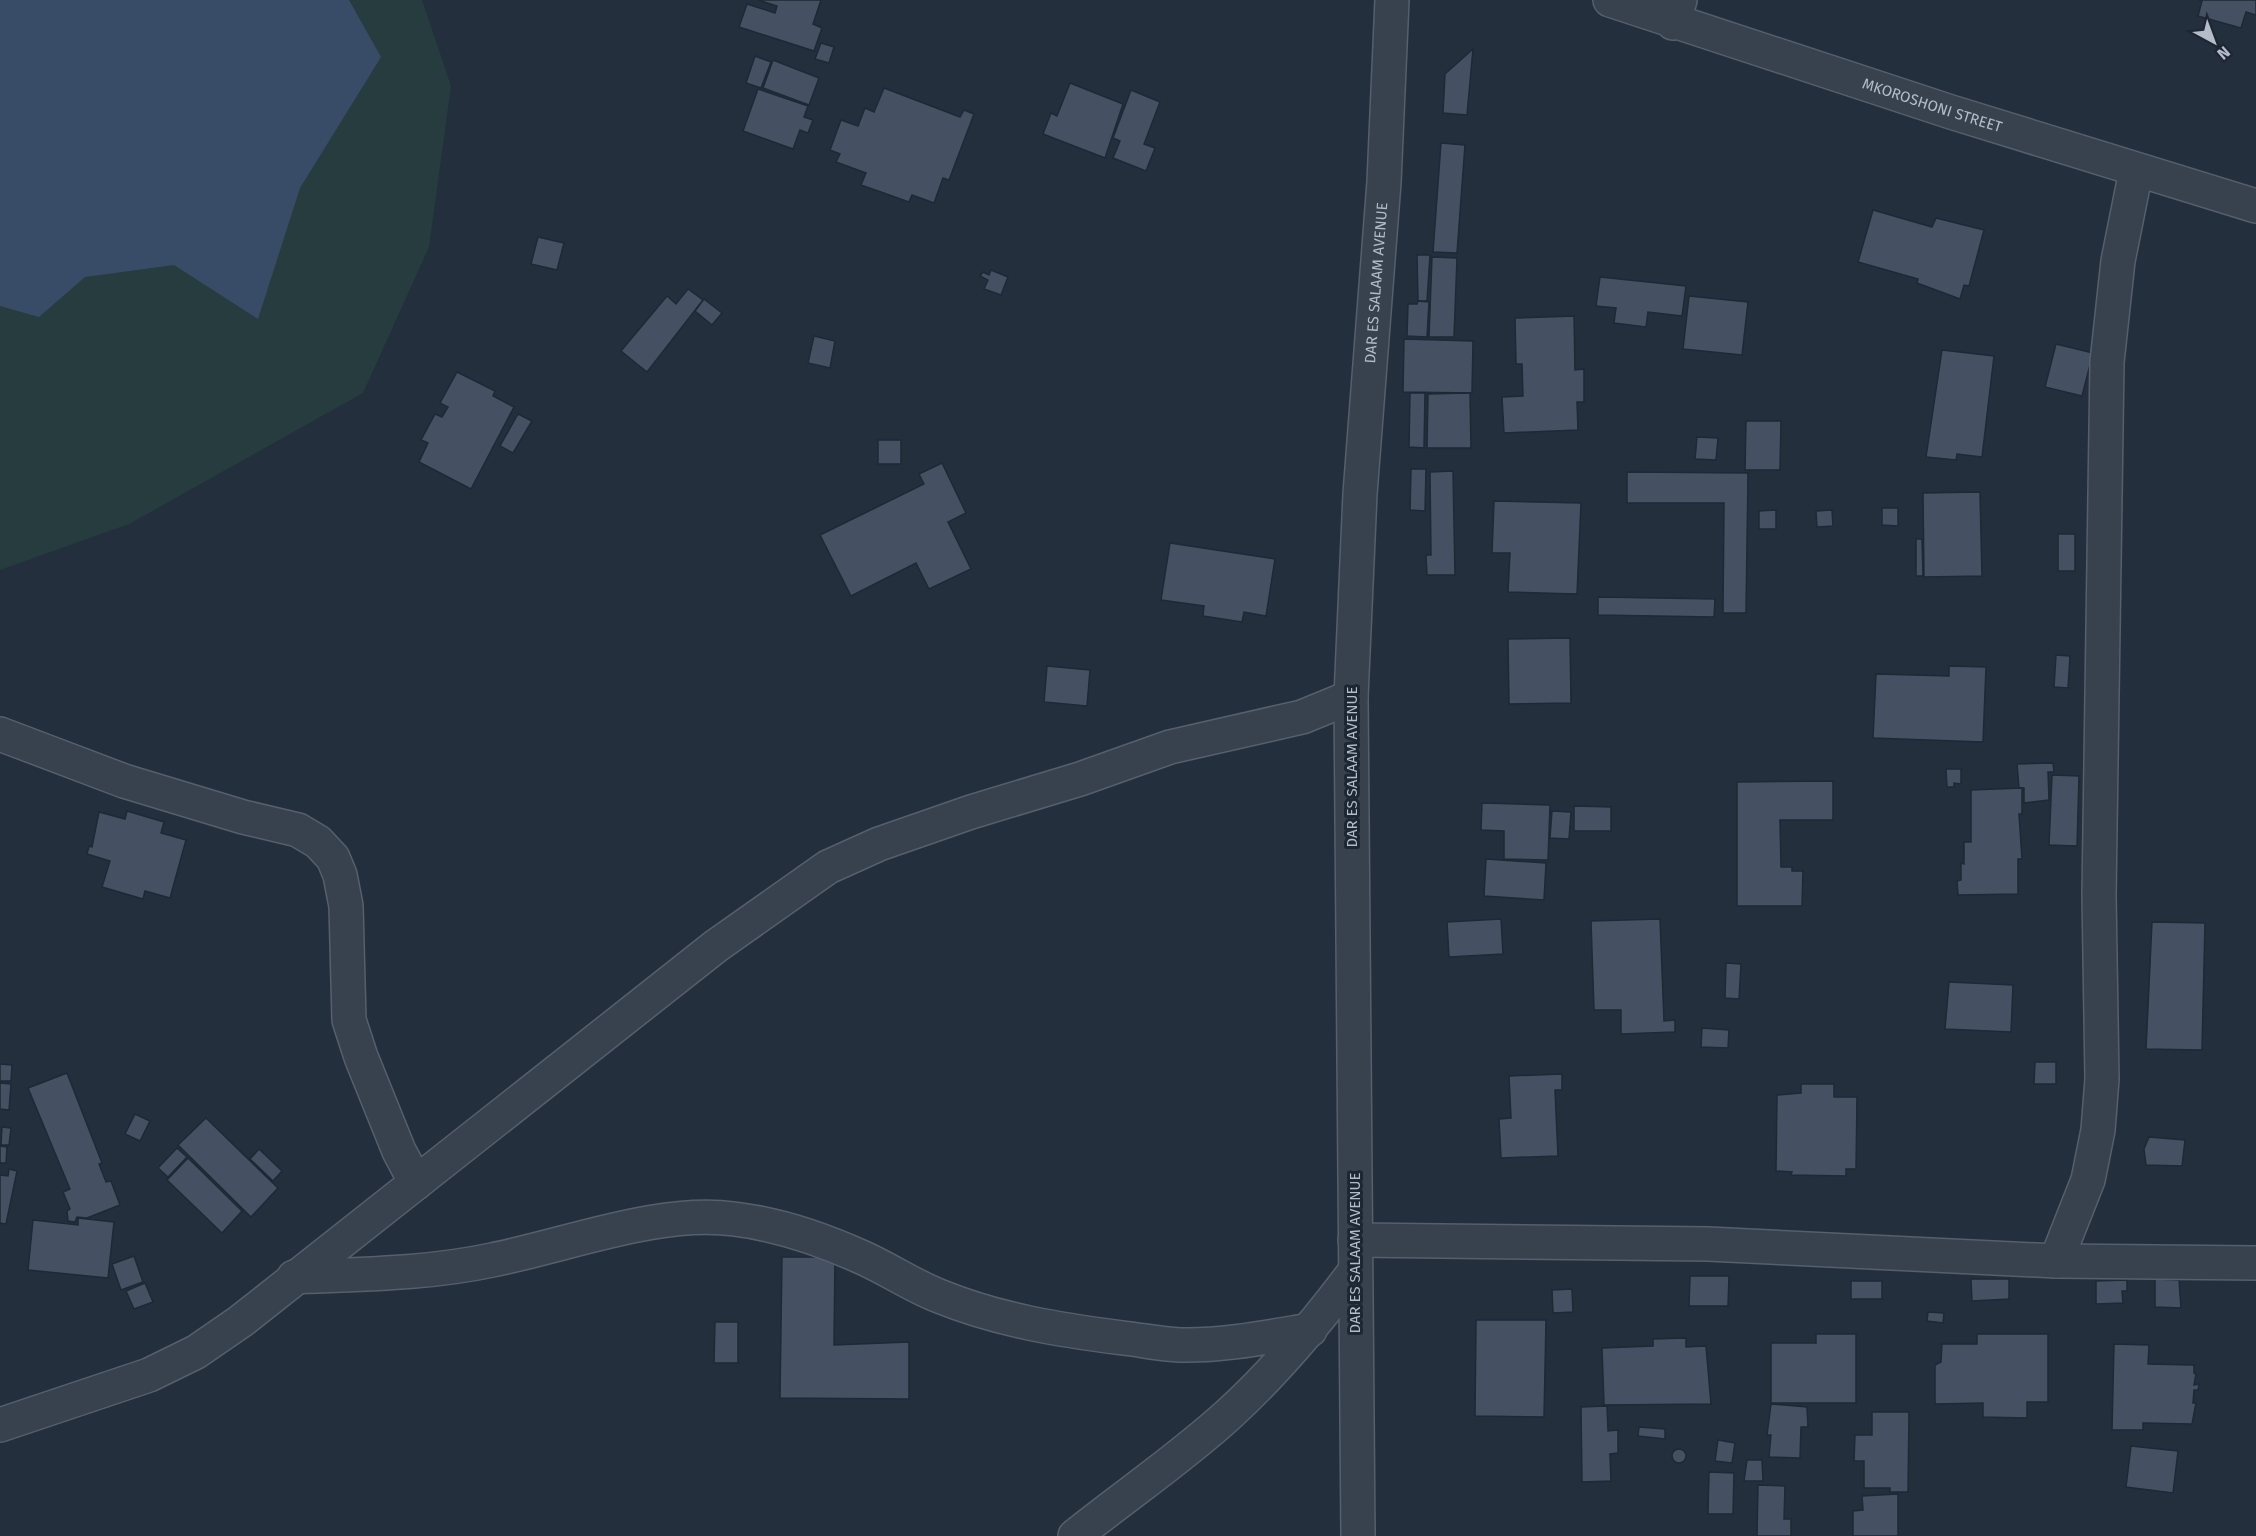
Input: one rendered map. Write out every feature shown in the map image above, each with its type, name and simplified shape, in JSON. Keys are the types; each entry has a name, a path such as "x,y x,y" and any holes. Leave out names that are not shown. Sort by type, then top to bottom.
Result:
{"street":[{"name":"DAR ES SALAAM AVENUE","path":"1358,1536 1351,697 1359,494 1384,182 1392,0"},
{"name":"MKOROSHONI STREET","path":"1610,0 1677,11 2136,171 2256,206"},
{"path":"2056,1261 2088,1180 2098,1130 2102,1079 2099,895 2107,362 2118,261 2136,171"},
{"path":"0,1425 149,1375 196,1352 232,1327 716,946 828,867 879,844 971,812 1080,779 1170,747 1302,717 1351,697"},
{"path":"0,734 124,781 243,817 298,830 326,850 337,867 346,906 349,1020 361,1057 399,1150 416,1183"},
{"path":"294,1277 429,1272 557,1247 663,1220 708,1216 737,1219 815,1239 861,1257 937,1296 979,1312 1021,1323 1180,1345 1253,1339 1310,1330"},
{"path":"1075,1536 1180,1456 1230,1414 1310,1330 1355,1255 1708,1244 2056,1261 2256,1263"}],"green space":[{"path":"0,0 422,0 451,86 429,247 363,393 129,524 0,570"}],"water":[{"path":"0,0 349,0 381,57 300,188 258,319 174,265 85,277 39,317 0,306"}],"building":[{"path":"758,0 821,0 813,24 822,28 814,51 739,27 747,4 775,13 777,6"},
{"path":"2199,0 2256,0 2256,15 2246,12 2241,28 2198,16 2202,1"},
{"path":"821,43 834,47 829,63 815,59"},
{"path":"1473,49 1467,115 1443,113 1445,74"},
{"path":"755,56 771,62 761,88 746,83"},
{"path":"773,60 819,78 809,105 763,88"},
{"path":"1070,83 1123,104 1105,158 1043,134 1051,113 1057,116"},
{"path":"884,88 960,117 964,110 974,114 949,180 943,178 934,203 912,195 909,202 861,185 866,173 836,162 840,154 830,150 841,120 858,126 865,108 874,112"},
{"path":"758,89 808,106 804,117 813,120 808,133 800,130 793,149 743,131"},
{"path":"1131,90 1160,102 1144,144 1155,148 1146,171 1113,158 1120,141 1113,138"},
{"path":"1441,143 1465,145 1457,253 1433,252"},
{"path":"1873,210 1932,227 1936,218 1984,230 1969,286 1964,285 1960,299 1917,283 1918,279 1858,262"},
{"path":"538,237 564,243 557,270 531,264"},
{"path":"1417,255 1430,255 1427,301 1418,301"},
{"path":"1432,257 1457,258 1454,337 1429,337"},
{"path":"991,270 1008,277 1001,295 984,289 988,280 980,276 983,272 989,275"},
{"path":"1600,277 1686,286 1682,316 1648,312 1646,327 1614,323 1616,308 1596,306"},
{"path":"688,289 703,300 647,372 621,351 667,296 676,304"},
{"path":"1689,296 1748,302 1742,355 1683,349"},
{"path":"704,299 722,313 712,325 695,311"},
{"path":"1418,301 1429,302 1427,337 1407,336 1408,304 1417,304"},
{"path":"1574,316 1575,370 1584,369 1584,402 1577,402 1578,430 1504,433 1502,397 1523,396 1522,364 1516,364 1515,318"},
{"path":"814,336 835,341 830,368 808,363"},
{"path":"1404,339 1473,341 1472,393 1403,392"},
{"path":"2056,344 2093,353 2082,396 2045,387"},
{"path":"1942,350 1994,356 1982,457 1957,454 1956,460 1926,457"},
{"path":"457,372 495,391 493,396 514,407 471,489 419,462 428,443 421,440 435,414 442,417 448,407 440,403"},
{"path":"1410,393 1425,393 1424,448 1409,447"},
{"path":"1470,393 1471,448 1427,448 1428,394"},
{"path":"518,414 532,421 513,453 500,446"},
{"path":"1746,421 1781,421 1780,470 1745,470"},
{"path":"1697,437 1718,438 1716,460 1695,459"},
{"path":"878,440 901,440 901,464 878,464"},
{"path":"942,463 966,513 948,522 971,569 929,589 916,563 851,596 820,535 924,484 919,474"},
{"path":"1411,469 1426,469 1425,511 1410,510"},
{"path":"1453,471 1455,575 1427,575 1426,555 1431,555 1430,472"},
{"path":"1627,472 1748,473 1746,613 1723,613 1724,503 1627,503"},
{"path":"1980,492 1982,576 1924,577 1923,493"},
{"path":"1494,501 1581,503 1577,594 1508,592 1510,553 1492,553"},
{"path":"1882,508 1898,508 1898,526 1882,525"},
{"path":"1776,510 1776,529 1759,529 1759,511"},
{"path":"1832,510 1833,526 1817,527 1816,511"},
{"path":"2058,534 2075,534 2075,571 2058,571"},
{"path":"1916,539 1922,539 1923,576 1916,576"},
{"path":"1170,543 1275,559 1266,616 1244,612 1242,622 1203,616 1204,606 1161,600"},
{"path":"1598,597 1715,599 1714,617 1598,615"},
{"path":"1570,638 1571,703 1509,704 1508,639"},
{"path":"2056,655 2070,656 2068,688 2054,687"},
{"path":"1047,666 1090,670 1087,706 1044,702"},
{"path":"1949,666 1986,667 1983,742 1873,738 1876,674 1949,676"},
{"path":"2053,763 2054,772 2048,772 2049,800 2024,803 2024,788 2019,788 2017,764"},
{"path":"1946,769 1961,769 1961,784 1954,783 1954,787 1947,787"},
{"path":"2052,775 2079,776 2077,846 2049,845"},
{"path":"1833,781 1833,820 1780,820 1781,867 1792,867 1792,871 1803,871 1802,906 1737,906 1737,782"},
{"path":"2022,788 2022,814 2019,814 2022,859 2018,859 2018,894 1958,895 1957,881 1961,880 1961,863 1964,864 1964,842 1971,842 1971,790"},
{"path":"1482,803 1550,805 1548,860 1504,859 1504,831 1481,830"},
{"path":"1574,806 1611,807 1611,831 1574,831"},
{"path":"127,811 164,822 161,833 186,840 170,898 145,891 143,899 102,887 110,861 87,854 89,846 92,847 99,812 125,819"},
{"path":"1552,811 1571,812 1569,839 1550,838"},
{"path":"1486,859 1546,863 1544,900 1484,896"},
{"path":"1501,919 1503,954 1449,957 1447,922"},
{"path":"1660,919 1664,1021 1675,1020 1675,1032 1621,1034 1621,1010 1594,1010 1591,921"},
{"path":"2152,922 2205,923 2202,1050 2146,1049"},
{"path":"1726,963 1741,964 1739,999 1725,998"},
{"path":"1949,982 2013,985 2011,1032 1945,1029"},
{"path":"1702,1028 1729,1030 1728,1048 1701,1047"},
{"path":"2035,1062 2056,1062 2056,1084 2034,1084"},
{"path":"0,1064 12,1065 11,1081 0,1081"},
{"path":"67,1073 102,1163 99,1164 106,1182 111,1181 120,1205 87,1218 77,1217 75,1222 68,1221 67,1211 70,1209 63,1192 70,1189 28,1088"},
{"path":"1562,1074 1562,1090 1555,1090 1558,1156 1501,1158 1499,1119 1511,1118 1509,1076"},
{"path":"0,1083 11,1084 9,1110 0,1109"},
{"path":"1801,1084 1834,1084 1834,1097 1857,1097 1856,1169 1846,1169 1846,1176 1791,1175 1792,1172 1776,1171 1777,1095 1801,1093"},
{"path":"135,1114 150,1121 140,1141 125,1134"},
{"path":"206,1118 278,1188 251,1217 178,1145"},
{"path":"2,1127 11,1128 9,1145 1,1145"},
{"path":"2149,1137 2185,1140 2182,1166 2146,1165 2144,1149"},
{"path":"0,1146 7,1147 6,1163 0,1163"},
{"path":"177,1148 187,1157 168,1177 158,1168"},
{"path":"259,1149 282,1171 273,1181 250,1159"},
{"path":"188,1158 242,1211 222,1233 167,1180"},
{"path":"9,1169 17,1171 6,1224 0,1223 0,1175 8,1176"},
{"path":"78,1218 114,1222 108,1278 28,1270 33,1220 78,1225"},
{"path":"134,1256 143,1282 121,1290 112,1264"},
{"path":"782,1257 835,1257 834,1345 909,1342 909,1399 780,1398"},
{"path":"1690,1276 1729,1276 1728,1306 1689,1306"},
{"path":"1971,1279 2009,1279 2009,1299 1972,1301"},
{"path":"2155,1279 2179,1280 2181,1308 2155,1307"},
{"path":"2127,1280 2127,1291 2122,1291 2123,1303 2096,1304 2096,1281"},
{"path":"1851,1281 1882,1281 1882,1299 1851,1299"},
{"path":"145,1283 153,1302 134,1309 126,1291"},
{"path":"1572,1289 1573,1312 1553,1313 1552,1290"},
{"path":"1928,1312 1944,1313 1943,1323 1927,1321"},
{"path":"1476,1320 1546,1320 1544,1417 1475,1416"},
{"path":"715,1322 738,1322 738,1363 714,1363"},
{"path":"1816,1334 1856,1334 1856,1403 1771,1403 1771,1343 1816,1343"},
{"path":"1977,1334 2048,1334 2048,1402 2027,1402 2027,1418 1983,1417 1983,1403 1935,1404 1935,1365 1941,1362 1942,1344 1977,1344"},
{"path":"1686,1338 1686,1347 1706,1346 1711,1404 1604,1405 1602,1348 1653,1346 1653,1339"},
{"path":"2114,1344 2149,1345 2148,1364 2194,1365 2196,1374 2194,1385 2199,1384 2198,1390 2194,1390 2193,1403 2196,1403 2192,1424 2143,1423 2143,1430 2112,1430"},
{"path":"1771,1404 1807,1407 1808,1427 1801,1427 1800,1458 1769,1457 1771,1435 1767,1435"},
{"path":"1607,1406 1608,1431 1618,1430 1618,1453 1610,1454 1611,1481 1582,1482 1581,1407"},
{"path":"1872,1412 1909,1412 1908,1492 1890,1492 1890,1488 1864,1488 1864,1461 1854,1461 1855,1435 1872,1435"},
{"path":"1639,1427 1665,1429 1665,1439 1638,1436"},
{"path":"1718,1440 1735,1443 1732,1463 1715,1461"},
{"path":"2131,1446 2178,1451 2173,1493 2126,1487"},
{"path":"1676,1449 1682,1449 1686,1456 1682,1463 1676,1463 1672,1459 1672,1453"},
{"path":"1747,1460 1762,1460 1763,1481 1744,1481"},
{"path":"1709,1472 1734,1473 1733,1514 1708,1514"},
{"path":"1758,1485 1785,1486 1784,1519 1791,1519 1791,1536 1757,1536"},
{"path":"1898,1494 1898,1536 1853,1536 1853,1511 1863,1510 1862,1496"}]}
